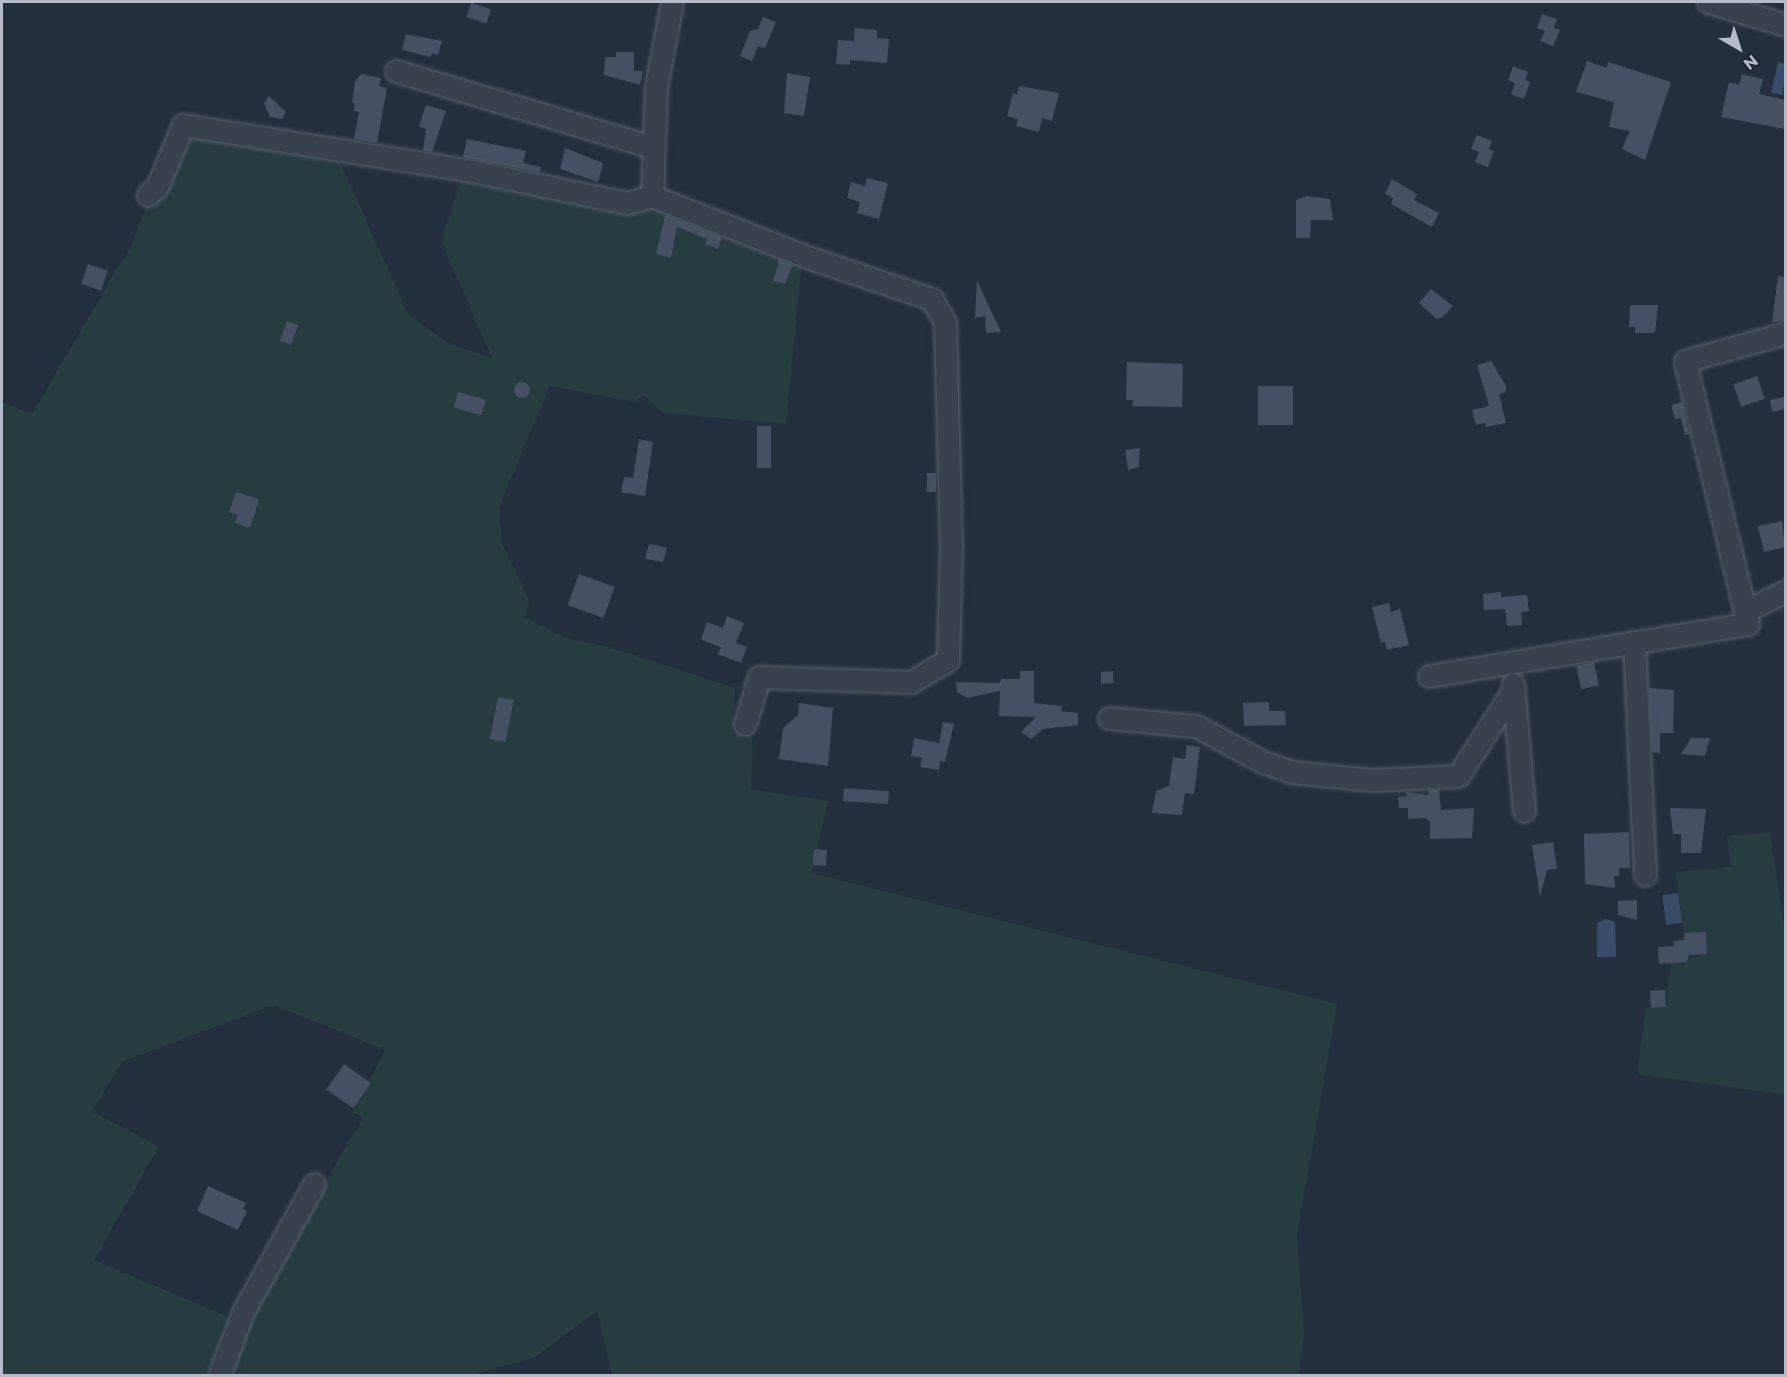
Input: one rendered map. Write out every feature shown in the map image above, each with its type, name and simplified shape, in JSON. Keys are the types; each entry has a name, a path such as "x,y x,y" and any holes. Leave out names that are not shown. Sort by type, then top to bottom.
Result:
{"street":[{"path":"652,196 656,87 672,2"},
{"path":"1708,2 1785,25"},
{"path":"396,71 653,147"},
{"path":"148,195 158,185 183,125 471,171 626,203 652,196 807,257 932,299 944,315 951,544 948,660 911,682 759,677 745,724"},
{"path":"1429,676 1748,624 1685,361 1785,333"},
{"path":"1745,611 1785,591"},
{"path":"1634,642 1645,876"},
{"path":"1511,663 1524,811"},
{"path":"1109,718 1196,726 1263,762 1292,772 1372,780 1458,776 1514,689"},
{"path":"219,1376 244,1310 314,1184"}],"green space":[{"path":"193,126 332,144 408,314 448,343 492,358 441,241 462,177 653,202 802,260 786,424 663,413 643,395 635,402 550,386 499,507 502,543 529,601 525,618 565,638 609,647 735,688 733,731 753,736 751,789 828,801 812,873 1337,1004 1297,1236 1304,1332 1299,1375 612,1375 597,1311 534,1358 472,1375 225,1375 260,1295 363,1117 352,1112 385,1050 274,1005 122,1062 92,1111 159,1147 94,1260 229,1317 206,1375 3,1375 2,402 32,414 130,247 174,142"},
{"path":"1770,832 1785,932 1785,1095 1637,1074 1646,1008 1666,1007 1671,963 1707,953 1705,932 1684,933 1676,872 1731,867 1727,836"}],"water":[{"path":"1778,62 1785,64 1783,95 1771,93"},
{"path":"1678,893 1682,923 1666,925 1662,895"},
{"path":"1606,919 1615,922 1616,957 1597,957 1597,923"}],"building":[{"path":"471,3 491,9 487,23 467,17"},
{"path":"1542,14 1557,19 1554,28 1560,30 1553,46 1540,41 1545,31 1537,28"},
{"path":"763,17 776,22 765,48 758,46 752,61 740,56 750,31 758,29"},
{"path":"855,28 877,30 877,38 889,39 887,63 850,60 850,65 836,64 838,40 854,41"},
{"path":"406,34 442,41 438,55 432,53 431,57 402,50"},
{"path":"616,52 634,52 634,71 643,71 640,85 604,75 605,57 616,57"},
{"path":"1587,61 1607,68 1608,62 1671,82 1645,160 1622,149 1630,131 1609,127 1614,102 1576,92"},
{"path":"1513,66 1528,72 1525,80 1530,82 1524,99 1511,94 1515,83 1508,80"},
{"path":"787,73 810,77 804,116 784,113"},
{"path":"361,74 381,78 379,86 387,88 377,143 354,139 359,112 354,111 355,103 352,103 355,81"},
{"path":"1742,74 1763,79 1759,94 1785,100 1785,129 1721,117 1729,82 1739,85"},
{"path":"1019,86 1059,93 1052,121 1042,118 1039,132 1016,126 1018,119 1007,116 1013,93 1017,95"},
{"path":"269,96 286,112 282,119 270,117 264,103"},
{"path":"426,105 446,111 432,152 423,150 426,129 419,126"},
{"path":"1477,135 1492,141 1489,149 1494,151 1488,167 1475,162 1479,152 1471,149"},
{"path":"467,139 526,151 523,163 541,167 540,172 463,157"},
{"path":"565,148 603,163 598,182 560,169"},
{"path":"867,178 888,183 879,219 857,213 860,202 847,198 851,182 865,186"},
{"path":"1392,179 1417,194 1414,200 1439,213 1432,227 1391,204 1393,198 1385,194"},
{"path":"1307,196 1330,199 1333,220 1311,220 1310,238 1296,238 1296,200"},
{"path":"665,215 722,237 718,249 705,244 707,239 677,227 671,258 656,254"},
{"path":"779,260 793,265 785,284 773,281"},
{"path":"88,264 108,271 101,291 81,284"},
{"path":"1778,276 1785,277 1785,321 1772,322"},
{"path":"977,280 1001,332 986,333 985,316 975,318"},
{"path":"1431,289 1453,306 1443,317 1437,319 1419,303"},
{"path":"1630,305 1658,305 1655,333 1635,333 1635,327 1629,327"},
{"path":"287,321 298,325 291,345 280,341"},
{"path":"1491,361 1506,386 1506,392 1499,394 1506,423 1486,427 1485,423 1476,425 1472,410 1489,406 1477,365"},
{"path":"1127,362 1183,364 1182,407 1132,406 1133,400 1126,400"},
{"path":"1757,376 1765,399 1741,407 1733,384"},
{"path":"522,382 530,390 522,398 514,390"},
{"path":"1258,386 1293,386 1293,425 1258,425"},
{"path":"458,392 486,400 481,415 454,407"},
{"path":"1784,397 1785,409 1772,412 1770,400"},
{"path":"1682,402 1689,434 1685,435 1681,418 1675,419 1671,405"},
{"path":"757,426 771,426 771,468 757,468"},
{"path":"639,439 653,442 645,496 621,492 624,477 633,478"},
{"path":"1140,448 1139,467 1128,470 1125,450"},
{"path":"927,473 936,473 936,492 927,492"},
{"path":"236,492 259,499 250,528 235,523 238,515 229,512"},
{"path":"1782,521 1785,547 1764,552 1758,526"},
{"path":"649,544 667,548 663,562 645,559"},
{"path":"579,574 615,587 603,618 568,605"},
{"path":"1501,592 1501,597 1527,595 1529,611 1521,612 1522,625 1507,626 1505,609 1484,610 1483,594"},
{"path":"1389,603 1391,612 1400,609 1409,645 1387,650 1385,642 1381,643 1372,607"},
{"path":"727,616 744,623 736,643 747,647 741,663 718,654 721,647 701,640 707,622 723,628"},
{"path":"1594,662 1599,685 1581,689 1576,666"},
{"path":"1020,671 1034,671 1034,703 1062,706 1061,711 1078,713 1078,725 1043,729 1031,739 1021,732 1036,717 999,716 1000,691 967,698 957,692 956,682 1000,683 1001,679 1020,679"},
{"path":"1113,671 1113,683 1101,684 1101,672"},
{"path":"1649,688 1674,690 1673,733 1660,733 1660,753 1652,752"},
{"path":"498,697 514,700 506,742 490,739"},
{"path":"1269,702 1269,711 1285,711 1286,725 1244,726 1243,703"},
{"path":"799,703 833,708 828,766 779,759 783,728 798,715"},
{"path":"943,722 954,724 945,762 940,761 939,770 920,767 922,758 911,756 914,738 939,743"},
{"path":"1691,738 1710,738 1705,756 1681,754"},
{"path":"1187,745 1200,747 1194,794 1185,793 1182,815 1152,813 1156,791 1169,786 1173,757 1185,759"},
{"path":"844,788 889,791 888,804 843,801"},
{"path":"1429,790 1439,790 1441,810 1474,808 1472,838 1430,839 1430,822 1426,818 1408,819 1408,808 1399,808 1398,797 1407,796 1406,792 1428,795"},
{"path":"1670,808 1706,809 1701,853 1681,853 1681,834 1673,834"},
{"path":"1629,832 1630,868 1619,868 1619,876 1614,876 1615,888 1585,884 1584,834"},
{"path":"1553,842 1557,869 1547,870 1540,897 1532,845"},
{"path":"814,849 827,850 826,866 813,865"},
{"path":"1637,900 1637,920 1618,915 1618,901"},
{"path":"1706,932 1707,954 1689,955 1687,962 1659,964 1658,947 1674,946 1673,941 1684,940 1684,933"},
{"path":"1665,990 1666,1007 1651,1008 1650,991"},
{"path":"344,1064 371,1083 353,1108 326,1089"},
{"path":"208,1186 246,1203 243,1209 247,1211 238,1230 197,1211"}]}
